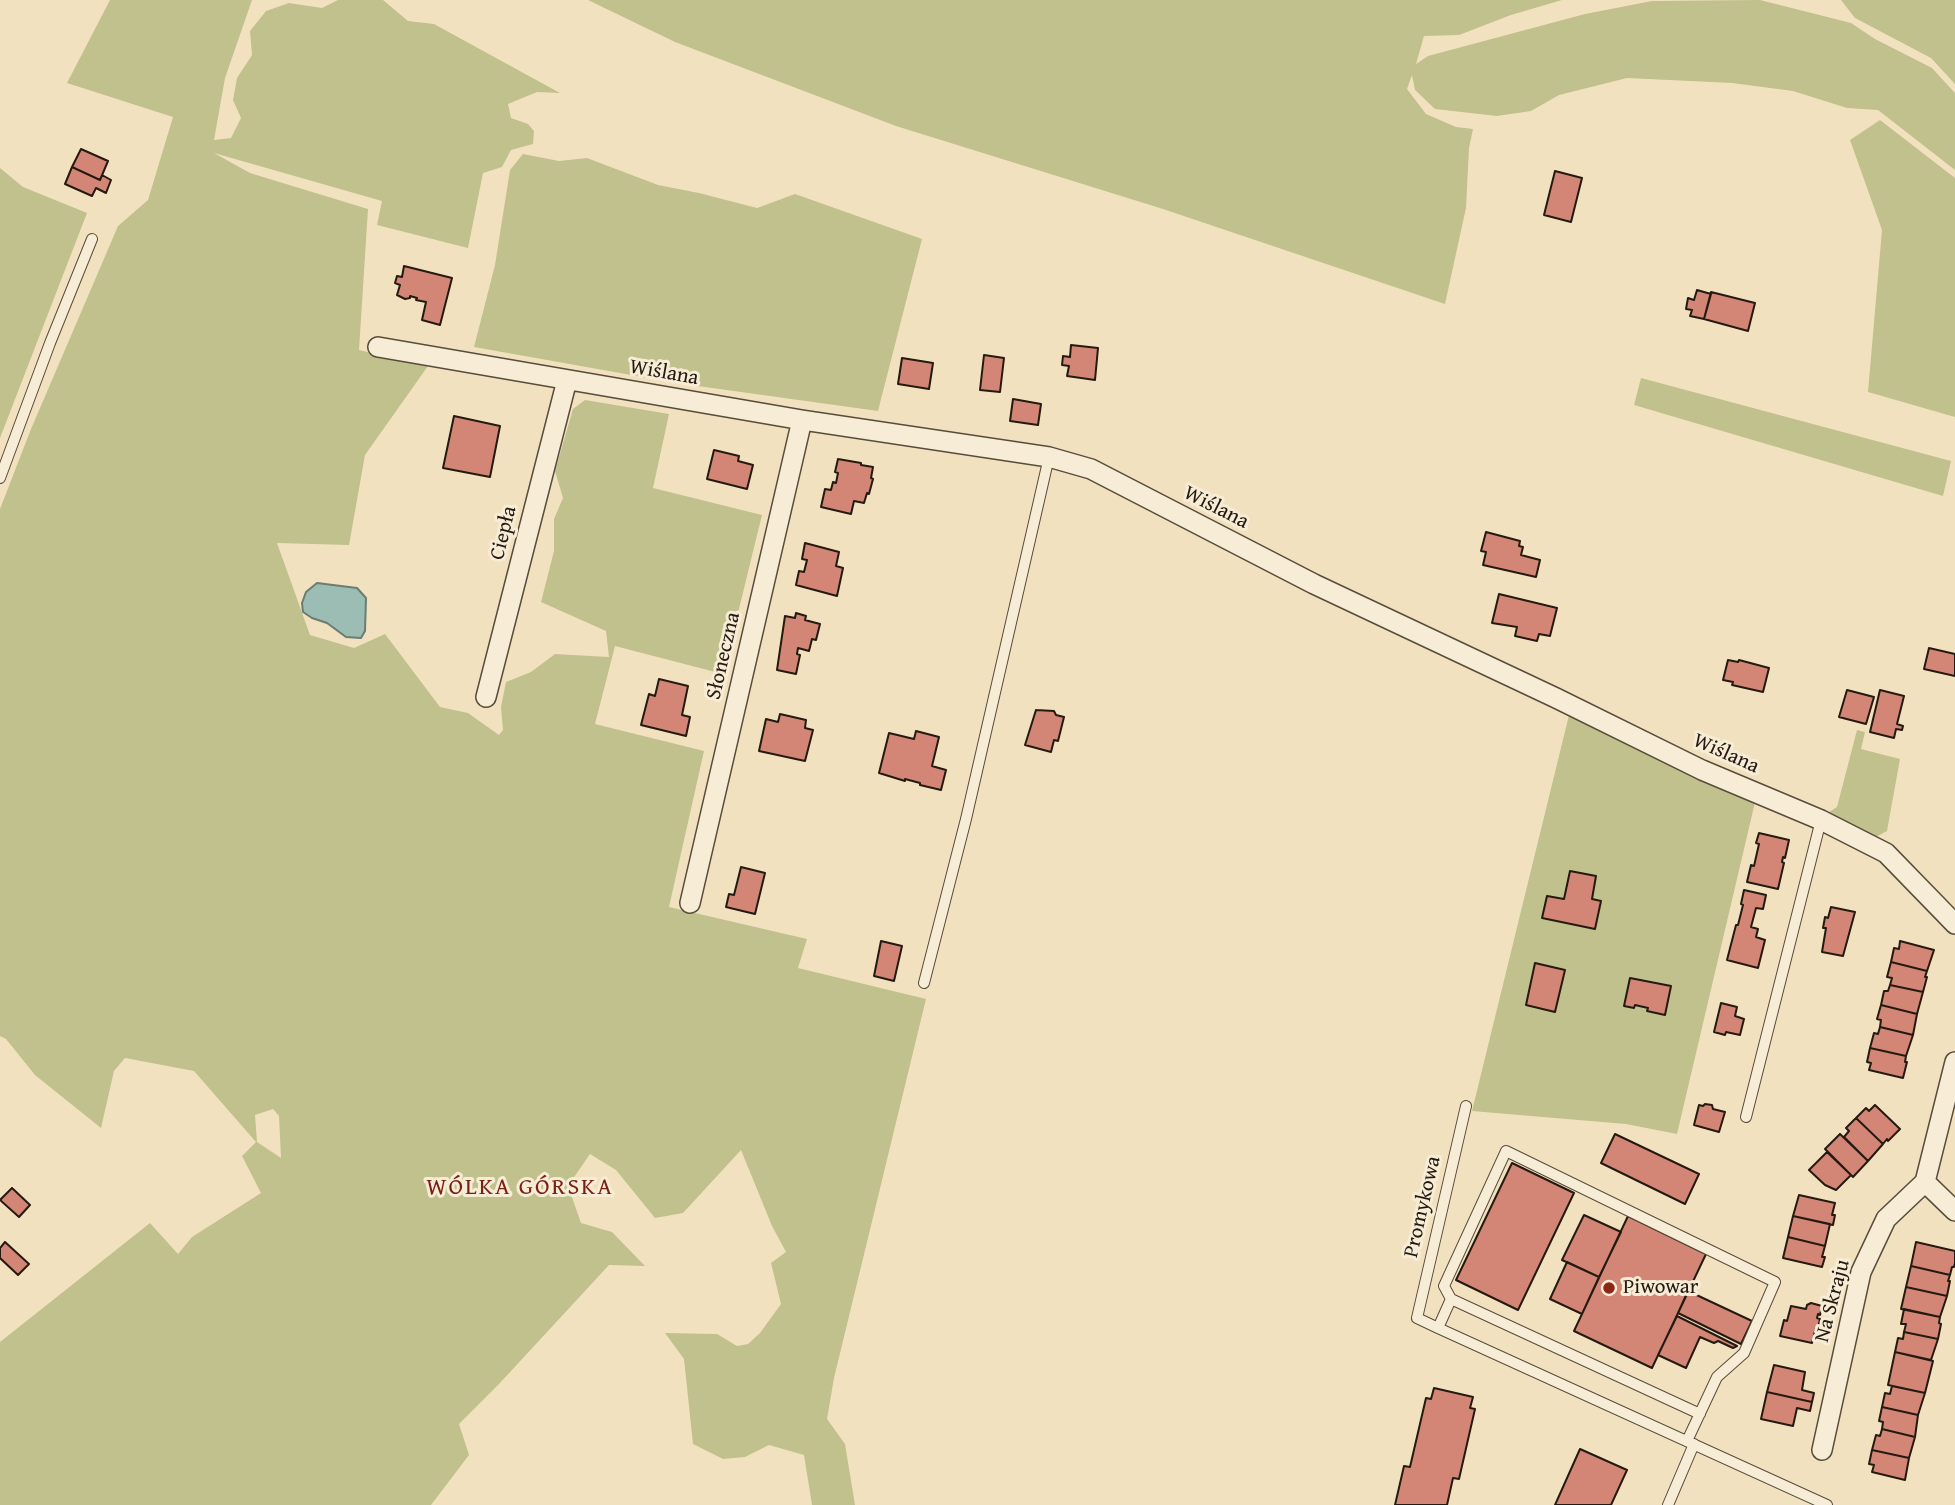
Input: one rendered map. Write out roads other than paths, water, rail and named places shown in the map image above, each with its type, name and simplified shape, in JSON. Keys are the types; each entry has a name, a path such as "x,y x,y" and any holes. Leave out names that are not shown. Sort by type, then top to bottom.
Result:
{"street":[{"name":"Wiślana","path":"378,347 802,420 1049,457 1091,469 1314,584 1702,769 1821,820 1886,853 1955,924"},
{"name":"Ciepła","path":"486,697 567,380"},
{"name":"Słoneczna","path":"690,903 802,420"},
{"path":"1955,1062 1925,1182 1955,1211"},
{"name":"Na Skraju","path":"1822,1450 1861,1272 1886,1219 1925,1182"}],"lane":[{"path":"0,478 92,239"},
{"path":"924,983 966,819 1049,457"},
{"path":"1746,1117 1821,820"},
{"name":"Promykowa","path":"1438,1328 1417,1318 1466,1106"},
{"path":"1668,1505 1700,1414 1717,1377 1744,1353 1775,1282 1506,1152 1444,1286 1451,1299 1700,1414"},
{"path":"1451,1299 1438,1328 1827,1505"}],"water":[{"path":"317,583 357,588 366,598 365,631 361,638 346,637 327,623 303,612 302,603 306,592"}],"place":[{"name":"Piwowar","path":"1609,1288"}],"district":[{"name":"WÓLKA GÓRSKA","path":"520,1188"}]}
